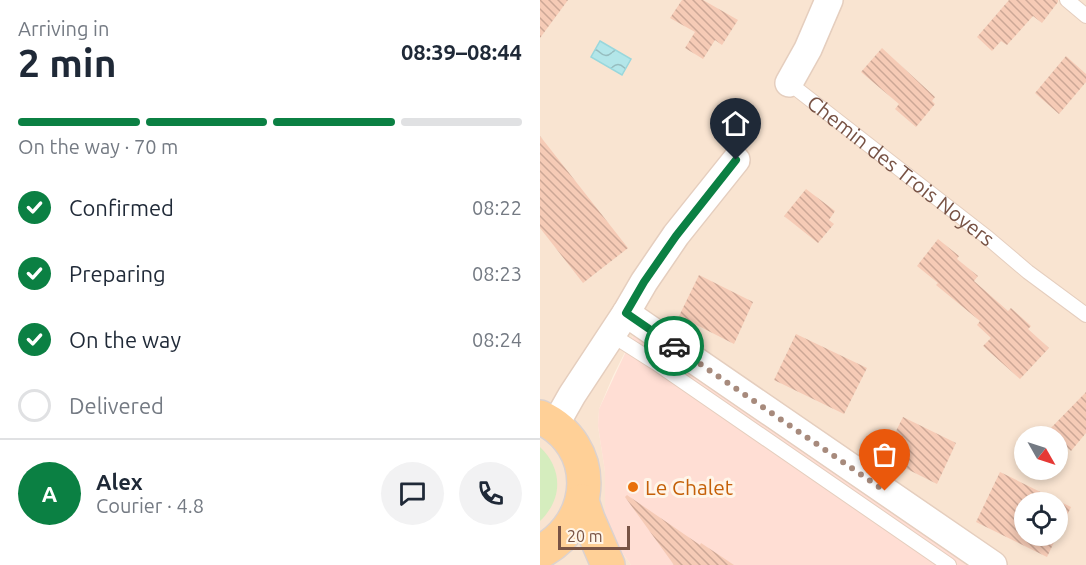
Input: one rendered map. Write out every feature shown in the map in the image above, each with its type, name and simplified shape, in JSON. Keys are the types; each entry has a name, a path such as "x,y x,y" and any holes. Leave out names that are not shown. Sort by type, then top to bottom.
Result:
{"main road":[{"path":"540,552 568,531 579,512 584,482 582,463 568,438 547,421"},
{"path":"582,501 608,565"}],"street":[{"name":"Chemin des Trois Noyers","path":"789,83 808,49 829,0"},
{"path":"547,421 572,395 676,236 736,160"},
{"path":"619,324 993,565"}],"lane":[{"path":"1067,0 1086,16"},
{"name":"Chemin des Trois Noyers","path":"789,83 988,238 1028,272 1086,315"},
{"path":"619,324 656,363 949,565"}],"shaded area":[{"path":"540,0 1086,0 1086,565 980,565 636,330 599,409 598,426 605,472 605,523 631,565 540,565"},
{"path":"636,330 980,565 631,565 610,536 605,523 605,472 598,426 599,409"}],"green space":[{"path":"540,447 553,465 557,484 553,503 540,521"}],"water":[{"path":"600,41 631,59 622,75 591,57"}],"building":[{"path":"540,0 568,0 540,38"},
{"path":"682,0 703,0 738,20 722,45 715,40 703,59 685,48 695,32 670,18"},
{"path":"1009,0 1058,0 1058,2 1042,23 1033,16 1007,45 1001,41 992,51 977,37"},
{"path":"882,48 935,97 932,101 935,104 916,127 895,109 899,104 861,72"},
{"path":"1066,56 1086,74 1086,82 1059,114 1035,93"},
{"path":"540,136 628,248 583,283 540,228"},
{"path":"806,189 835,211 829,220 834,224 818,243 784,216"},
{"path":"938,239 978,276 974,281 1008,311 1011,308 1031,326 1028,329 1049,348 1020,379 983,346 991,338 977,325 980,321 936,285 938,283 917,266"},
{"path":"699,275 753,302 734,344 679,316"},
{"path":"796,334 867,368 844,414 774,380"},
{"path":"1086,392 1086,433 1071,451 1068,448 1068,426 1053,426"},
{"path":"903,417 956,443 937,484 883,457"},
{"path":"1000,472 1041,492 1014,492 1014,541 976,522"},
{"path":"627,495 700,545 701,543 734,565 674,565 625,497"},
{"path":"1025,546 1052,546 1047,557"}],"way so far":[{"path":"674,346 885,491"}],"place":[{"name":"Le Chalet","path":"633,487"}],"route":[{"path":"674,346 626,313 676,236 736,160"}]}
